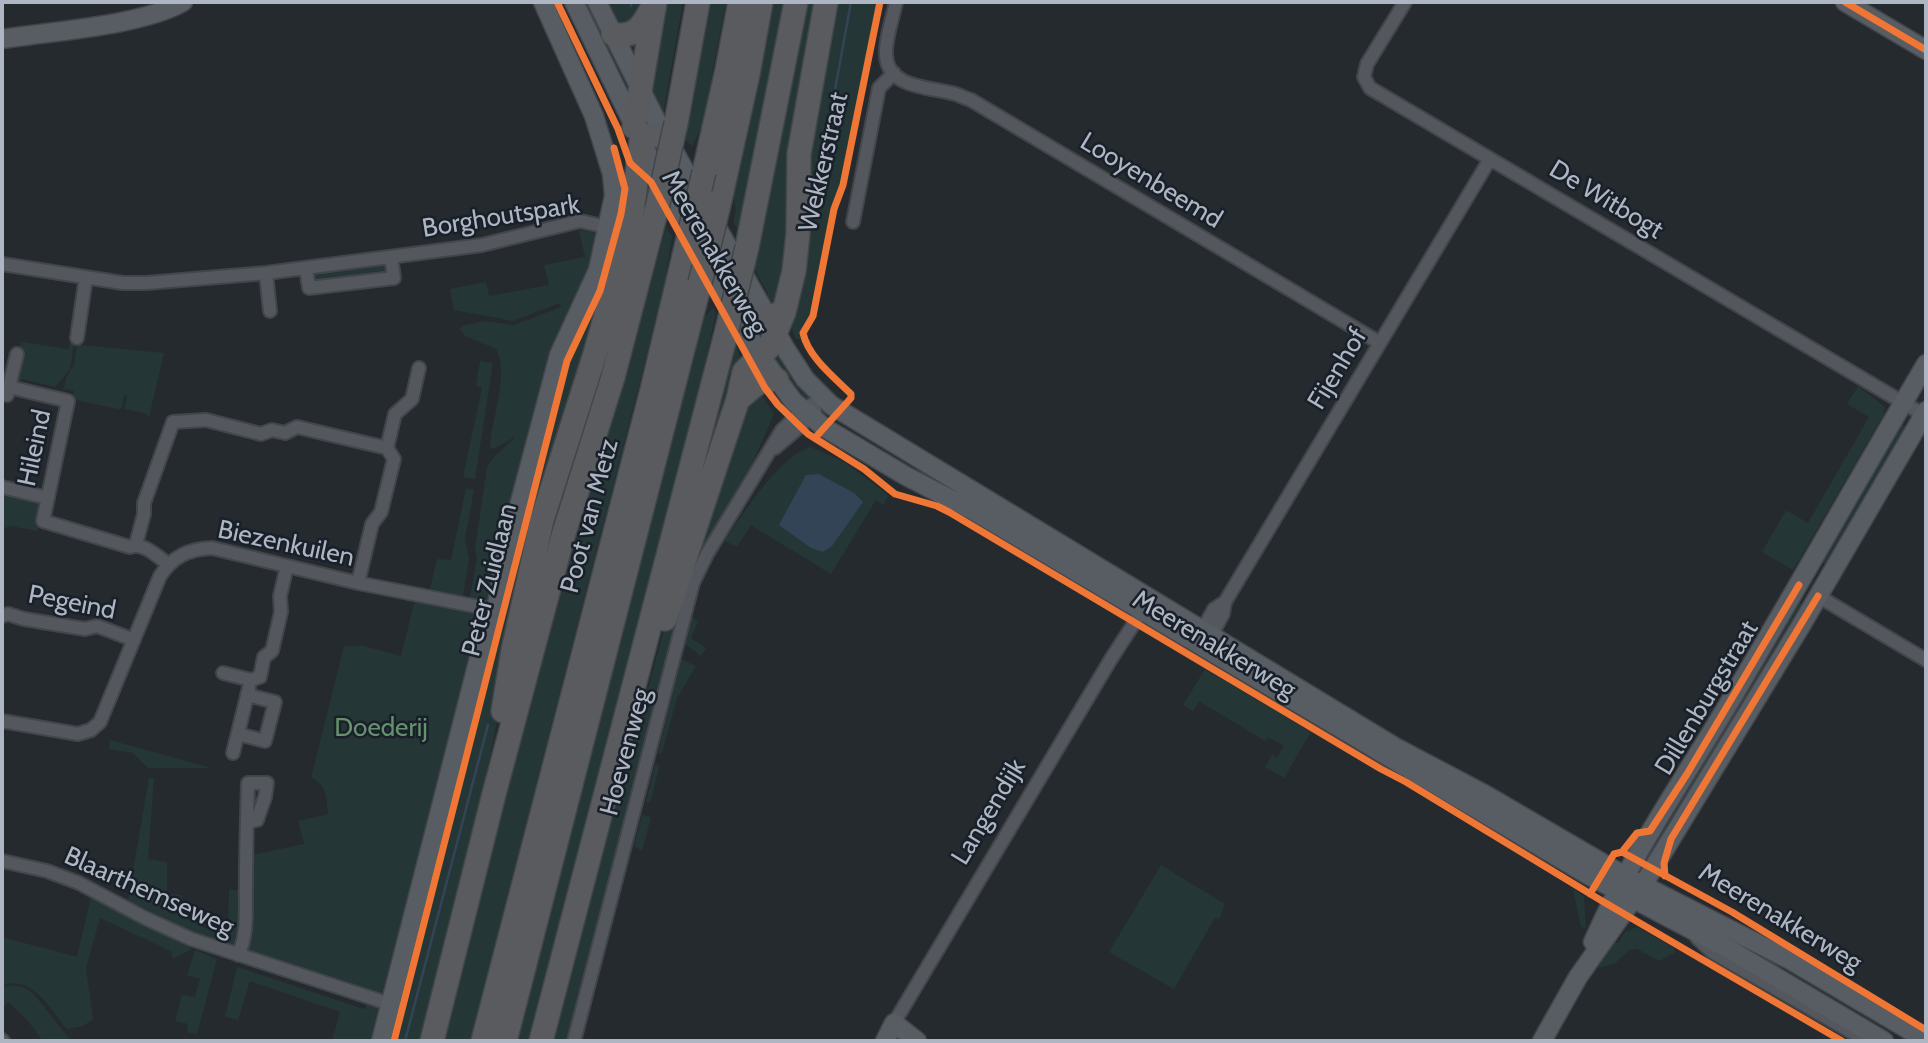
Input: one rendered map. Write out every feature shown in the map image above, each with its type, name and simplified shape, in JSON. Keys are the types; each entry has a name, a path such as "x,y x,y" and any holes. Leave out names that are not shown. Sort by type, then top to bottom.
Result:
{"highway":[{"path":"494,794 498,739 529,576 547,503 620,266 633,207 640,90 655,2"},
{"path":"613,34 624,35 637,31 655,2"},
{"name":"Poot van Metz","path":"432,1041 563,536 613,377 657,208 698,2"},
{"name":"Poot van Metz","path":"483,1041 649,403 704,172 740,2"},
{"name":"Poot van Metz","path":"505,1041 700,283 748,74 761,2"},
{"path":"541,1041 731,322 796,2"},
{"path":"633,692 649,667 738,399 744,372 770,346 793,271 798,234 799,154 826,2"},
{"path":"638,134 645,136 672,131"},
{"path":"731,322 754,319 776,321"},
{"path":"738,399 757,382 777,380"}],"main road":[{"name":"Peter Zuidlaan","path":"383,1041 404,976 404,957 483,642 482,627 491,609 494,584 501,573 559,355 594,279 614,196 609,163 594,116 543,2"},
{"name":"Meerenakkerweg","path":"574,2 731,322 807,413 905,476 972,510 1142,611 1620,883 1790,960 1926,1041"},
{"name":"Meerenakkerweg","path":"597,2 640,90 672,131 776,321 799,372 822,398 860,425 1208,631 1395,747 1486,795 1620,883"},
{"path":"1844,2 1926,50"},
{"path":"2,39 126,20 179,3"},
{"name":"Dillenburgstraat","path":"1542,1041 1578,977 1620,883 1799,585 1926,364"},
{"name":"Dillenburgstraat","path":"1578,977 1638,893 1925,413"},
{"path":"1799,585 1818,596"},
{"name":"Meerenakkerweg","path":"1638,893 1685,927 1734,951 1884,1041"},
{"path":"894,1023 917,1041"},
{"name":"Langendijk","path":"885,1041 894,1023"}],"street":[{"path":"894,73 887,61 886,52 896,2"},
{"name":"De Witbogt","path":"1405,2 1367,64 1364,77 1370,88 1903,402"},
{"name":"Wekkerstraat","path":"852,222 879,88 894,73"},
{"name":"Looyenbeemd","path":"894,73 908,84 952,93 971,100 1380,343"},
{"name":"Fijenhof","path":"1208,631 1223,614 1225,602 1490,159"},
{"name":"Borghoutspark","path":"2,264 146,283 266,273 482,245 580,221 607,227"},
{"name":"Borghoutspark","path":"306,268 309,288 394,278 391,257"},
{"path":"266,273 270,311"},
{"path":"77,338 86,277"},
{"name":"Hileind","path":"17,354 5,390 68,401 41,528 130,547 136,544 168,564"},
{"path":"358,583 372,524 381,512 394,459 387,447 395,414 412,399 419,368"},
{"name":"Hoevenweg","path":"574,1041 693,583 707,554 782,430 807,413 822,398"},
{"name":"Dillenburgstraat","path":"1903,402 1925,413"},
{"path":"136,544 144,514 144,503 173,422 206,420 261,434 272,430 285,433 297,426 387,447"},
{"path":"2,487 48,498"},
{"name":"Biezenkuilen","path":"168,564 195,549 212,548 358,583 491,609"},
{"path":"2,721 78,734 91,730 100,722 160,576 168,564"},
{"path":"223,673 251,680 260,677 264,657 272,651 287,566"},
{"path":"1818,596 1926,660"},
{"name":"Langendijk","path":"894,1023 1142,611"},
{"name":"Pegeind","path":"2,616 8,614 85,629 97,626 134,640"},
{"path":"233,753 251,680"},
{"path":"238,734 265,741 275,702 247,695"},
{"name":"Blaarthemseweg","path":"238,956 244,941 247,822"},
{"name":"Blaarthemseweg","path":"2,860 47,871 79,883 191,939 393,1005"},
{"name":"Meerenakkerweg","path":"1685,927 1712,952 1867,1041"}],"green space":[{"path":"601,2 645,2 640,23 617,27"},
{"path":"662,2 683,2 662,120 645,91"},
{"path":"709,2 726,2 702,126 692,146 685,140"},
{"path":"774,2 786,2 754,167 738,230 733,222 736,210 733,196"},
{"path":"804,2 818,2 787,260 775,310 764,299 768,294 752,264"},
{"path":"830,2 877,2 841,182 832,207 810,317 801,330 802,339 796,339 791,327 791,317 805,184"},
{"path":"666,228 672,236 664,288 470,1041 443,1041 555,607"},
{"path":"579,230 601,234 487,600 470,597 487,468 516,436 494,449 490,448 501,384 500,360 496,349 465,336 460,329 462,326 483,321 514,325 561,307 559,303 513,321 454,310 450,289 486,282 489,296 549,285 544,265 585,257"},
{"path":"386,263 389,267 388,275 312,283 313,272"},
{"path":"599,302 518,613 481,802 419,1041 396,1041 571,356"},
{"path":"713,308 716,313 696,404 531,1041 517,1041 704,318"},
{"path":"73,325 77,326 70,369 55,387 22,379 19,386 11,384 21,342 69,349"},
{"path":"80,326 84,327 81,345 164,353 149,417 145,413 125,409 127,395 124,396 122,408 118,409 72,399 74,391 63,391 67,376 74,365"},
{"path":"732,343 737,346 744,364 689,538 712,410"},
{"path":"777,347 807,391 810,402 807,404 784,381 771,355"},
{"path":"480,361 493,363 475,479 463,477 482,388 476,385"},
{"path":"1858,386 1885,407 1884,414 1793,570 1762,552 1786,510 1808,523 1869,417 1847,404"},
{"path":"760,392 774,414 753,462 701,550 686,581 567,1041 548,1041 663,633 747,405"},
{"path":"1899,423 1909,429 1829,563 1822,563 1820,559"},
{"path":"811,447 846,463 889,496 883,505 876,500 831,574 751,525 737,547 725,541 775,473 800,452"},
{"path":"466,488 474,490 465,539 469,558 463,596 430,589 437,559 451,560"},
{"path":"2,491 37,499 37,502 44,504 38,531 10,526 2,529"},
{"name":"Doederij","path":"415,600 483,614 464,701 389,994 372,995 244,952 252,855 304,844 298,821 328,814 323,788 311,778 344,646 364,646 401,656"},
{"path":"1797,602 1802,604 1801,607 1652,859 1645,854"},
{"path":"692,616 698,622 691,638 706,648 701,656 685,644"},
{"path":"681,659 696,666 677,698 662,753 658,753"},
{"path":"1205,669 1311,732 1284,778 1265,767 1272,755 1277,758 1284,746 1268,737 1265,741 1199,701 1193,711 1183,705"},
{"path":"110,740 212,768 148,768 133,753 109,749"},
{"path":"655,764 660,765 650,803 646,802"},
{"path":"149,778 154,778 148,859 167,862 167,894 182,895 184,908 202,910 203,928 228,929 229,890 241,890 240,946 236,949 192,932 128,900"},
{"path":"642,815 651,817 642,851 634,846"},
{"path":"1161,865 1225,904 1219,919 1215,918 1174,989 1109,952"},
{"path":"1573,889 1584,896 1586,928 1581,927"},
{"path":"91,897 192,949 173,959 171,951 100,918 86,968 93,1019 83,1026 67,1029 31,989 12,983 2,986 2,937 77,957"},
{"path":"1637,927 1674,948 1675,953 1659,961 1637,949 1630,950 1614,964 1598,968 1613,943 1618,943 1625,932"},
{"path":"195,950 217,959 197,1034 187,1032 188,1024 175,1021 182,995 195,997 200,979 187,975"},
{"path":"237,967 360,1008 365,1009 367,1001 379,1006 384,1013 376,1041 332,1041 340,1012 250,981 238,1020 225,1017"},
{"path":"10,985 23,987 33,993 71,1041 43,1041 28,1021 8,1002 2,1011 2,988"}],"water":[{"path":"819,474 854,493 863,502 832,546 823,552 811,548 779,525 806,475"}],"waterway":[{"path":"631,6 632,2"},
{"path":"816,194 851,2"},
{"path":"405,1041 488,725"}],"cycle path":[{"path":"557,2 618,129 630,163 651,182 765,388 778,405 808,434 864,469 895,494 949,512 1842,1041"},
{"path":"815,438 851,398 851,394 816,359 803,333 813,316 880,2"},
{"path":"1845,2 1926,50"},
{"path":"394,1041 567,361 600,291 621,214 625,189 614,148"},
{"path":"1590,894 1614,854 1622,852 1637,833 1650,831 1687,774 1799,585"},
{"path":"1665,876 1664,863 1671,839 1818,596"},
{"path":"1622,852 1732,912 1926,1030"}]}
